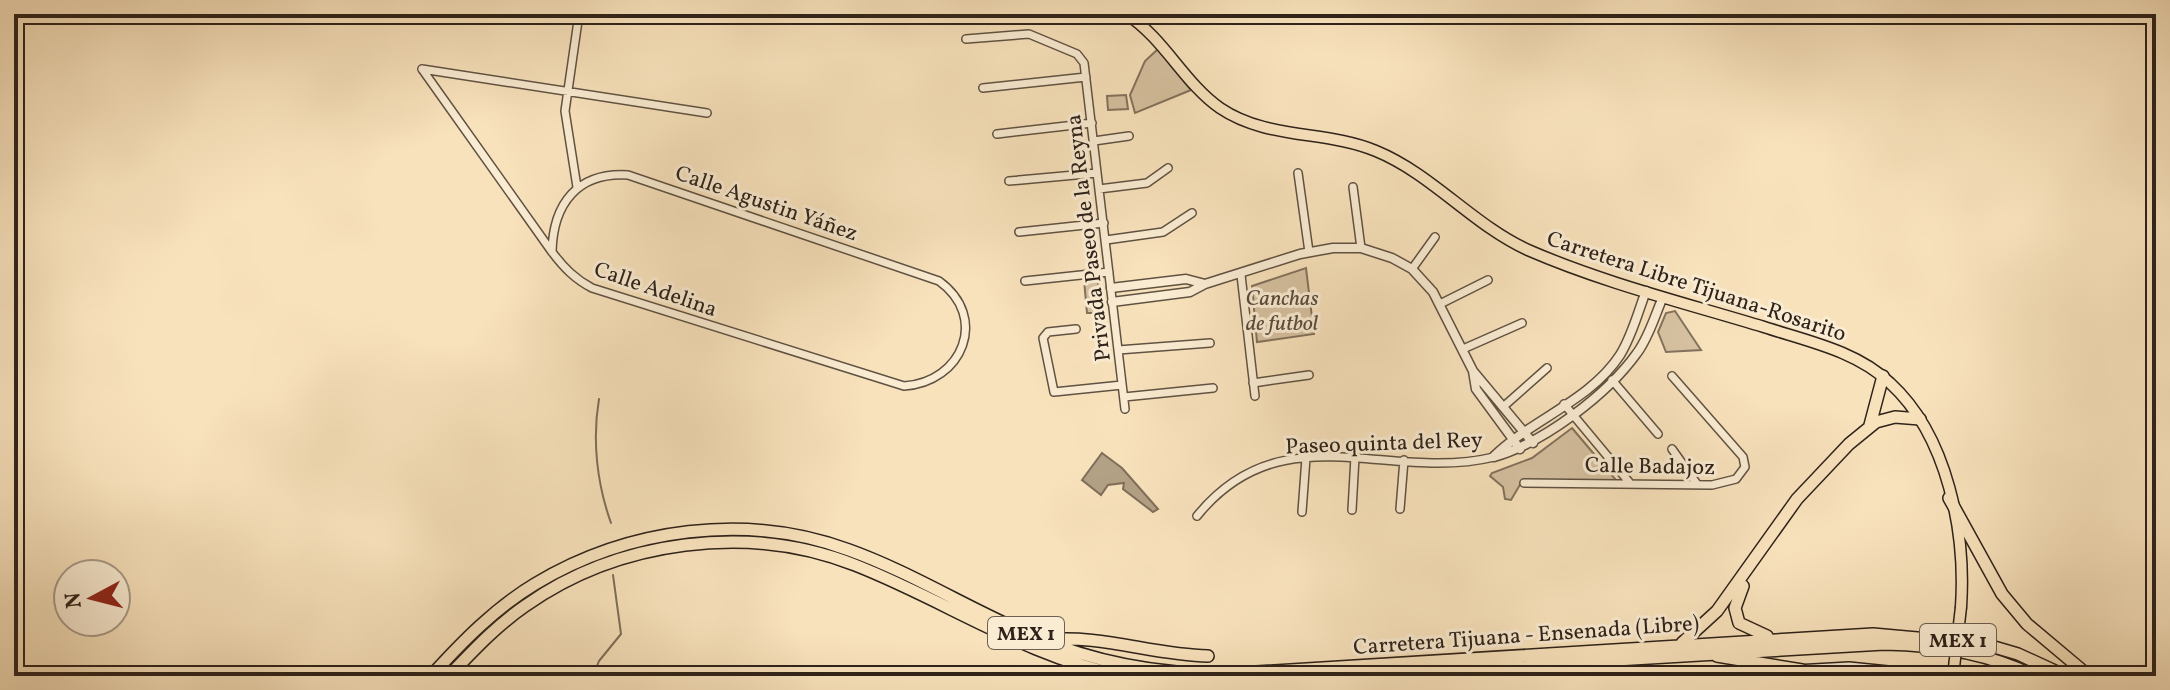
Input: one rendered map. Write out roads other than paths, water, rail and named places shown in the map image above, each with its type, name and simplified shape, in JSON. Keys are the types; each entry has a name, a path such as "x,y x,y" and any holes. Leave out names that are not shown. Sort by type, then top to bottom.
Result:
{"highway":[{"path":"1870,425 1883,376"},
{"path":"1681,644 1708,621 1749,571 1797,499 1870,425 1895,417 1920,419"},
{"path":"1949,498 2008,603 2027,624 2089,676"},
{"name":"Carretera Tijuana - Ensenada (Libre)","path":"431,676 504,606 568,566 633,542 726,529 791,533 848,549 1044,641 1112,663 1204,674 1873,634 1939,637 2018,654 2066,676"},
{"name":"MEX 1","path":"449,676 498,626 564,582 630,556 738,542 797,547 855,564 1050,655 1124,676"},
{"path":"1749,571 1736,600 1739,623 1751,631 1778,639"},
{"path":"1044,641 1074,638 1167,654 1208,656"},
{"name":"Carretera Tijuana - Ensenada (Libre)","path":"1347,676 1701,653 1911,645 1981,656 2034,676"},
{"path":"1701,653 1802,670"}],"main road":[{"path":"14,18 19,14"},
{"name":"Carretera Libre Tijuana-Rosarito","path":"1126,14 1146,31 1206,98 1230,114 1268,128 1374,150 1410,170 1497,232 1526,248 1663,297 1820,345 1883,376 1920,419 1931,440 1962,552 1961,607 1953,676"},
{"path":"1687,676 1849,667 1937,676"}],"street":[{"path":"552,252 557,222 577,187 565,111 579,14"},
{"name":"Privada Paseo de la Reyna","path":"966,39 1029,34 1077,54 1084,63 1125,409"},
{"name":"Calle Adelina","path":"566,92 422,69 552,252 567,271 592,288 904,386 932,381 953,364 962,348"},
{"path":"983,88 1086,77"},
{"path":"566,92 707,113"},
{"path":"997,134 1092,123"},
{"path":"1094,141 1129,136"},
{"path":"1099,189 1147,183 1168,168"},
{"path":"1009,181 1097,173"},
{"path":"1298,173 1309,252"},
{"name":"Calle Agustin Yáñez","path":"577,187 604,176 628,175 917,271 939,281 957,298 965,329 962,348"},
{"path":"1353,187 1361,248"},
{"path":"1106,240 1163,232 1192,213"},
{"path":"1019,232 1104,223"},
{"path":"1412,269 1435,237"},
{"path":"1112,302 1190,292 1205,284 1309,252 1361,248 1412,269 1440,304 1473,371 1476,389 1520,449"},
{"path":"1025,281 1109,272"},
{"path":"1241,275 1255,396"},
{"path":"1111,288 1186,279 1205,284"},
{"path":"1440,304 1488,280"},
{"path":"1494,457 1513,437 1564,404 1618,358 1646,291"},
{"path":"1494,457 1533,443 1612,380 1638,351 1663,297"},
{"path":"1463,349 1522,323"},
{"path":"1076,329 1048,332 1043,338 1054,392 1122,385"},
{"path":"1118,350 1210,343"},
{"path":"1618,358 1628,364"},
{"path":"1503,407 1547,368"},
{"path":"1473,371 1533,443"},
{"path":"1253,383 1309,375"},
{"name":"Calle Badajoz","path":"1524,483 1728,484 1736,479 1745,467 1743,457 1672,376"},
{"path":"1612,380 1658,434"},
{"path":"1124,397 1213,388"},
{"path":"1564,404 1629,482"},
{"path":"1672,449 1697,484"},
{"path":"1352,510 1355,457"},
{"name":"Paseo quinta del Rey","path":"1197,516 1220,489 1243,473 1306,458 1473,462 1494,457"},
{"path":"1302,512 1306,458"},
{"path":"1400,509 1404,460"}],"waterway":[{"path":"599,399 597,462 611,523"},
{"path":"593,676 599,661 621,634 613,575"}],"park label":[{"name":"Canchas de futbol","path":"1282,310"}]}
